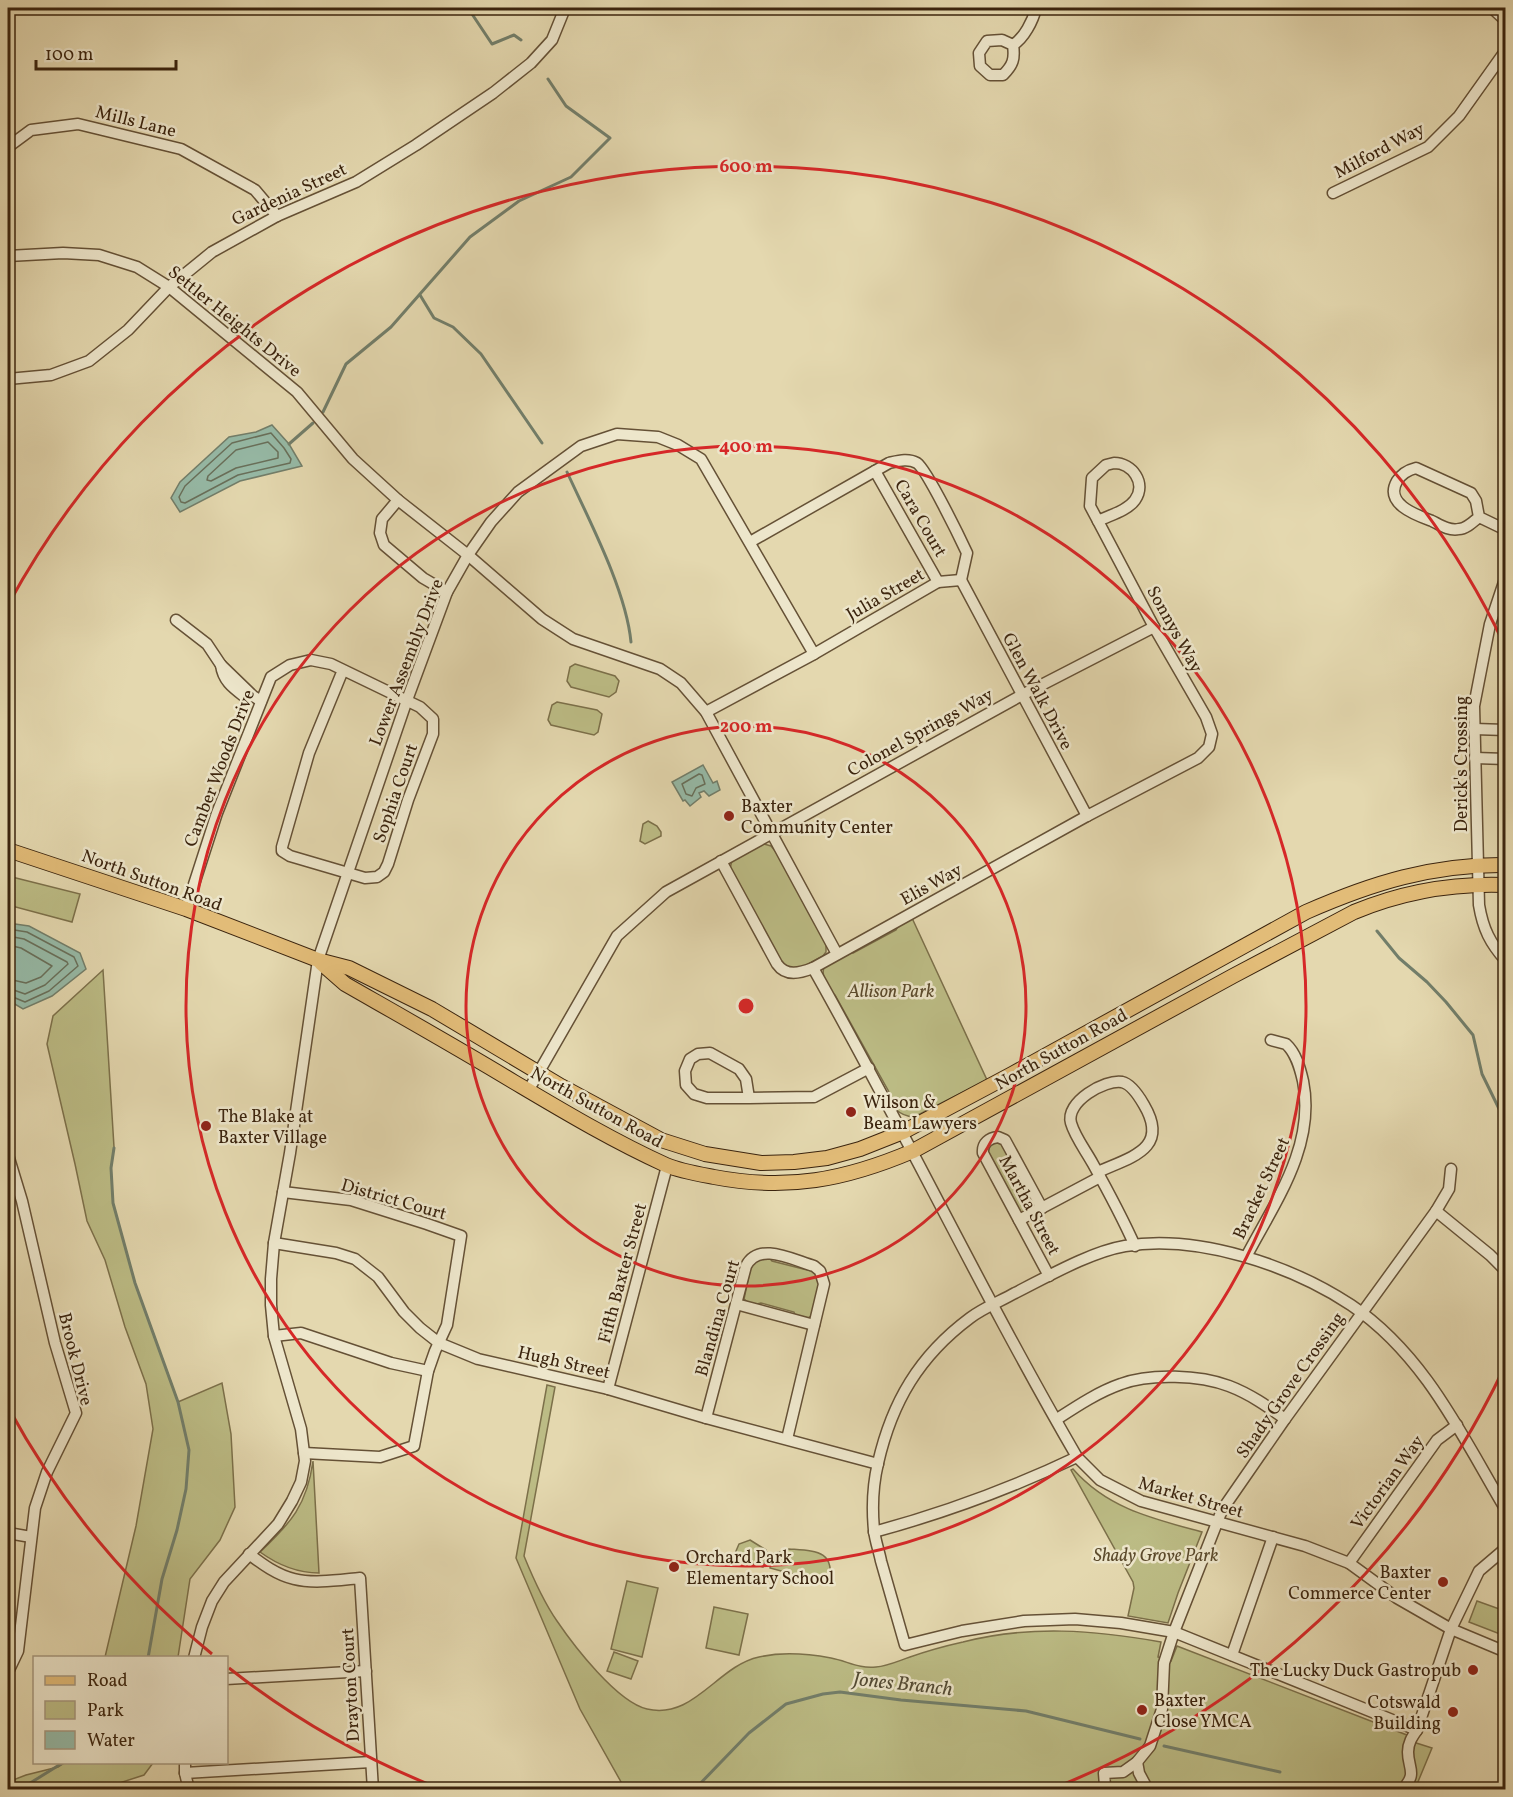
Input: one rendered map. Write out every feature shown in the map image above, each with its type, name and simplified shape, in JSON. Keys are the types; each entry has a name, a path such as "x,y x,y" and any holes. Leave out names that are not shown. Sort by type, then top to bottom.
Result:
{"main road":[{"name":"North Sutton Road","path":"8,850 186,909 318,960 349,968 422,1004 594,1105 661,1140 727,1159 769,1163 811,1160 860,1149 903,1132 1306,912 1374,884 1427,871 1478,864 1506,865"},
{"name":"North Sutton Road","path":"318,960 345,984 586,1124 667,1166 743,1182 794,1184 827,1180 859,1172 913,1150 1223,981 1372,904 1453,886 1506,885"}],"street":[{"name":"Gardenia Street","path":"8,379 51,375 89,361 128,330 170,287 212,252 277,216 356,182 416,145 493,93 542,53 556,33 565,8"},
{"path":"1013,45 1020,41 1036,8"},
{"path":"1491,8 1506,21"},
{"name":"Milford Way","path":"1333,193 1428,147 1459,116 1506,50"},
{"name":"Mills Lane","path":"8,147 32,130 78,124 181,149 255,190 277,216"},
{"name":"Settler Heights Drive","path":"8,256 63,253 99,255 137,267 170,287 297,392 353,459 398,500 468,555"},
{"name":"Lower Assembly Drive","path":"195,1656 212,1601 224,1582 278,1524 301,1482 305,1461 301,1429 274,1336 271,1305 274,1243 318,960 407,700 447,592 468,555 491,522 518,492 581,446 617,434 658,437 678,445 701,459 814,654"},
{"path":"750,542 889,463 906,460 918,464 932,485 968,553 961,580"},
{"name":"Sonnys Way","path":"1098,521 1128,507 1137,498 1138,478 1134,471 1121,463 1106,465 1092,478 1090,506 1098,521 1155,627 1206,717 1212,734 1209,747 1203,753"},
{"path":"1416,468 1471,493 1476,501 1479,517 1461,530 1449,529 1407,511 1398,503 1394,492 1395,484 1400,476 1416,468"},
{"name":"Cara Court","path":"875,471 938,582"},
{"path":"398,500 382,519 380,533 384,545 423,578 447,592"},
{"path":"1479,517 1506,530"},
{"path":"468,555 542,619 573,639 660,669 681,682 706,712 837,954"},
{"name":"Derick's Crossing","path":"1506,576 1490,624 1474,706 1479,905 1482,925 1492,946 1506,961"},
{"name":"Julia Street","path":"706,712 814,654 938,582 961,580"},
{"name":"Glen Walk Drive","path":"961,580 1087,816"},
{"path":"176,620 207,644 232,682 257,699"},
{"name":"Colonel Springs Way","path":"528,1090 617,936 666,892 1022,695 1155,627"},
{"name":"Camber Woods Drive","path":"186,909 257,699 271,677 290,665 311,660 331,664 407,700"},
{"name":"Sophia Court","path":"343,670 309,753 282,847 285,854 369,879 380,875 386,869 408,800 433,734 434,723 428,713 407,700"},
{"path":"1474,729 1506,730"},
{"name":"Elis Way","path":"721,861 780,969 793,974 813,968 1087,816 1198,758 1203,753"},
{"path":"1475,758 1506,759"},
{"name":"Market Street","path":"813,968 1077,1457 1100,1480 1127,1496 1305,1546 1349,1563 1397,1599 1451,1629 1506,1652"},
{"name":"Bracket Street","path":"1246,1257 1295,1163 1306,1123 1305,1093 1296,1058 1286,1044 1271,1040"},
{"path":"748,1098 746,1079 739,1069 710,1053 698,1053 690,1059 685,1071 686,1085 694,1094 707,1098 748,1098 814,1096 868,1068"},
{"path":"1099,1175 1145,1149 1153,1136 1154,1124 1150,1115 1129,1086 1122,1083 1105,1086 1080,1098 1071,1111 1071,1122 1099,1175 1119,1209 1135,1246"},
{"name":"Martha Street","path":"1042,1208 1008,1143 1001,1137 994,1137 985,1143 983,1153 1049,1276"},
{"name":"Brook Drive","path":"8,1155 22,1201 55,1343 76,1413 47,1472 35,1508 18,1651 8,1672"},
{"name":"Fifth Baxter Street","path":"608,1389 667,1166"},
{"name":"Shady Grove Crossing","path":"1137,1762 1150,1746 1162,1709 1164,1663 1222,1510 1284,1419 1436,1210 1449,1190 1451,1169"},
{"name":"Martha Street","path":"1019,1220 1099,1175"},
{"name":"District Court","path":"283,1192 351,1200 460,1236 447,1325 439,1343"},
{"path":"1436,1210 1506,1271"},
{"name":"Hugh Street","path":"274,1243 336,1253 355,1259 378,1277 420,1328 439,1343 478,1359 608,1389 878,1464"},
{"path":"1417,1730 1174,1632 1121,1623 1041,1619 1003,1623 905,1645 874,1532 874,1486 895,1407 929,1354 939,1344 972,1316 1049,1276 1099,1254 1135,1246 1159,1244 1225,1251 1305,1280 1361,1313 1393,1340 1439,1395 1506,1510"},
{"name":"Blandina Court","path":"706,1418 746,1266 756,1254 769,1252 820,1270 824,1290 787,1439"},
{"path":"736,1304 814,1325"},
{"path":"274,1336 302,1333 391,1363 428,1371"},
{"path":"304,1453 380,1457 414,1446 428,1371 439,1343"},
{"path":"1056,1419 1088,1399 1112,1388 1150,1377 1191,1378 1227,1385 1257,1399 1284,1419"},
{"name":"Victorian Way","path":"1349,1563 1437,1440 1457,1425"},
{"path":"874,1532 922,1519 1023,1482 1077,1457"},
{"path":"8,1533 31,1537"},
{"path":"1232,1655 1272,1537"},
{"path":"1402,1790 1411,1774 1408,1752 1410,1741 1417,1730 1451,1629 1479,1571 1506,1548"},
{"name":"Drayton Court","path":"249,1554 267,1567 293,1579 310,1581 360,1578 373,1790"},
{"path":"228,1679 366,1671"},
{"path":"189,1790 185,1768 371,1762"},
{"path":"1109,1790 1105,1786 1104,1773 1123,1772 1137,1762 1139,1773 1148,1790"},
{"path":"1181,1790 1220,1790"}],"green space":[{"path":"575,664 615,676 619,681 616,692 609,697 571,687 567,681 570,667"},
{"path":"557,702 597,710 602,714 598,732 594,735 551,725 548,720 552,705"},
{"path":"648,821 657,826 661,836 645,844 640,841 643,824"},
{"path":"764,844 771,846 776,852 826,944 826,952 823,956 799,969 783,965 730,869 732,860"},
{"path":"8,876 80,894 72,922 8,905"},
{"name":"Allison Park","path":"912,918 987,1080 914,1117 900,1113 893,1106 889,1092 835,995 827,986 823,971 824,967 851,951 853,953 896,930 898,926"},
{"path":"103,970 114,1147 111,1168 113,1203 135,1283 178,1402 222,1383 231,1434 235,1507 220,1540 190,1579 178,1656 105,1656 136,1526 153,1429 146,1384 125,1327 105,1260 87,1221 47,1044 53,1016"},
{"path":"999,1140 1037,1206 1020,1214 987,1155 987,1145"},
{"path":"769,1257 772,1261 815,1272 820,1281 811,1316 808,1318 795,1315 794,1312 761,1303 752,1304 744,1299 751,1266 758,1259"},
{"name":"Baxter Close YMCA","path":"547,1385 555,1387 524,1556 543,1597 565,1632 597,1672 635,1704 647,1709 664,1710 678,1707 692,1700 730,1670 744,1662 768,1655 814,1655 864,1667 876,1667 950,1645 1012,1633 1087,1632 1161,1642 1158,1657 1171,1661 1177,1646 1412,1737 1410,1741 1432,1748 1415,1789 625,1789 580,1709 516,1558"},
{"path":"313,1461 319,1573 303,1572 288,1567 260,1552 281,1532 296,1512 307,1490"},
{"name":"Shady Grove Park","path":"1073,1469 1101,1494 1133,1511 1202,1532 1168,1623 1128,1616 1134,1588 1133,1582 1071,1470"},
{"path":"750,1540 766,1550 763,1567 733,1558 739,1544"},
{"path":"789,1549 815,1552 827,1559 830,1564 829,1584 770,1568 772,1554"},
{"path":"627,1581 658,1588 642,1657 611,1649"},
{"path":"1477,1601 1505,1611 1505,1636 1469,1622"},
{"path":"714,1607 748,1614 739,1655 706,1648"},
{"path":"614,1652 638,1661 631,1679 607,1671"},
{"path":"62,1764 152,1764 144,1775 101,1789 8,1789 8,1782"}],"water":[{"path":"272,425 289,444 302,466 240,481 180,512 171,498 180,482 229,437 256,432"},
{"path":"703,765 713,783 717,781 720,790 709,796 704,791 699,793 701,797 690,806 685,800 683,801 672,782"},
{"path":"8,923 29,926 80,953 86,969 52,996 23,1009 8,1000"}],"waterway":[{"path":"468,8 492,44 514,35 521,40"},
{"path":"323,412 346,364 391,327 470,237 519,201 571,177 610,138 566,106 548,79"},
{"path":"420,295 434,318 453,327 481,354 542,443"},
{"path":"289,444 313,423"},
{"path":"567,472 614,578 628,622 631,642"},
{"path":"1377,931 1399,958 1446,1002 1473,1035 1482,1074 1506,1123"},
{"path":"114,1148 111,1168 113,1203 135,1283 178,1402 189,1450 186,1489 177,1530 162,1579 148,1656"},
{"name":"Jones Branch","path":"694,1790 749,1733 786,1704 840,1692 1026,1711 1140,1739"},
{"name":"Jones Branch","path":"1164,1746 1280,1772"},
{"path":"19,1790 61,1764"}],"place":[{"name":"Baxter Community Center","path":"729,816"},
{"name":"Wilson & Beam Lawyers","path":"851,1112"},
{"name":"The Blake at Baxter Village","path":"206,1126"},
{"name":"Orchard Park Elementary School","path":"674,1567"},
{"name":"Baxter Commerce Center","path":"1443,1582"},
{"name":"The Lucky Duck Gastropub","path":"1473,1670"},
{"name":"Baxter Close YMCA","path":"1142,1710"},
{"name":"Cotswald Building","path":"1453,1712"}]}
